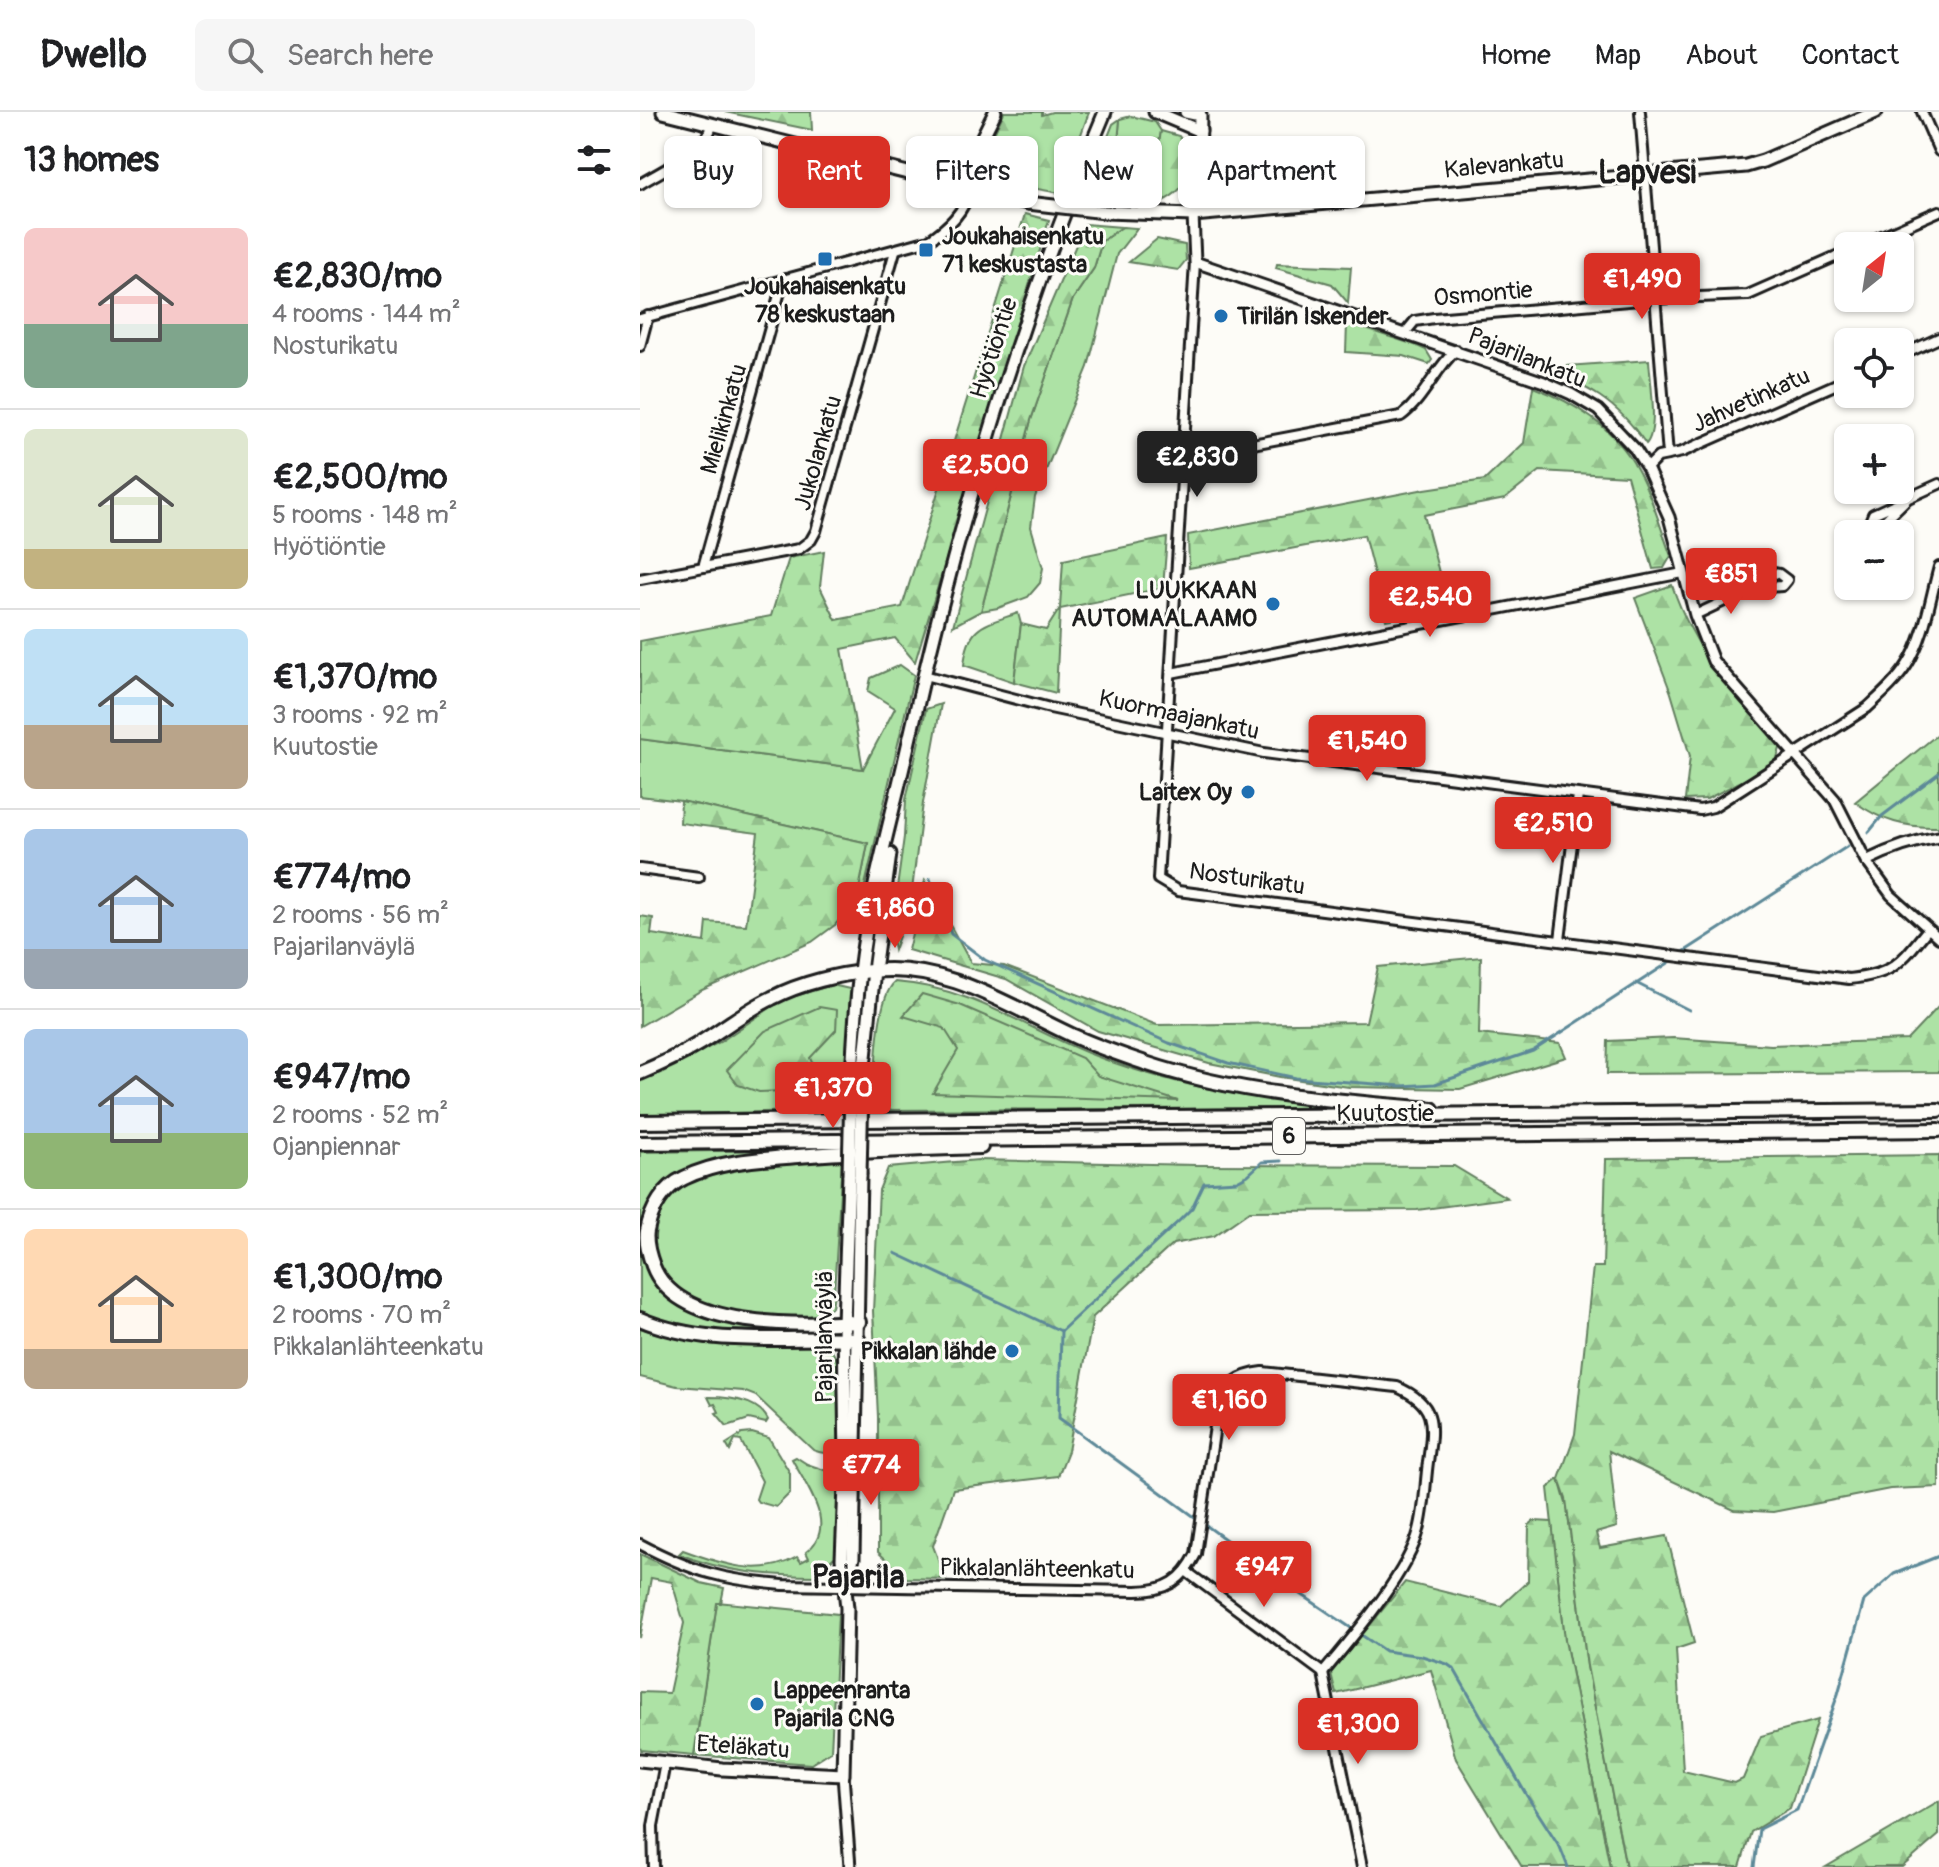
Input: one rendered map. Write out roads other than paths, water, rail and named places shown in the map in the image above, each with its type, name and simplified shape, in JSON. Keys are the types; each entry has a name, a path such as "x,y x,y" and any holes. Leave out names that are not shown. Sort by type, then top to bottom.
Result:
{"highway":[{"path":"640,1073 694,1047 771,998 824,980 890,969 949,979 1080,1039 1199,1078 1252,1090 1447,1110 1647,1113"},
{"name":"Kuutostie","path":"640,1122 1939,1110"},
{"name":"Kuutostie","path":"640,1143 1939,1130"},
{"path":"859,1322 733,1318 712,1314 677,1297 655,1273 648,1254 646,1233 652,1213 664,1194 684,1178 716,1166 757,1159 872,1151 1253,1136"},
{"path":"640,1319 657,1326 724,1337 858,1339"}],"main road":[{"name":"Kalevankatu","path":"663,112 906,172"},
{"path":"983,136 995,112"},
{"name":"Hyötiöntie","path":"857,1087 860,972 868,921 924,675 966,511 1006,380 1072,190 1105,112"},
{"path":"1155,112 1200,131"},
{"path":"1186,112 1200,114 1199,187 1193,215"},
{"name":"Kalevankatu","path":"1038,204 1126,214 1193,215 1755,164 1876,112"},
{"name":"Hyötiöntie","path":"857,1087 898,790"},
{"name":"Pajarilanväylä","path":"843,1775 847,1586 853,1558 859,1322 855,1175 857,1087"},
{"name":"Pajarilanväylä","path":"847,1586 842,1559 846,1462 844,1323 855,1175"},
{"name":"Eteläkatu","path":"640,1760 722,1769 843,1775"}],"street":[{"path":"1640,112 1668,455"},
{"path":"1922,112 1939,151"},
{"path":"640,184 692,152 711,132 713,124"},
{"path":"640,346 644,318 929,240 944,229 962,208"},
{"path":"1891,232 1939,211"},
{"name":"Nosturikatu","path":"1193,215 1195,262 1158,879 1178,891 1849,979 1875,976 1889,969 1902,960 1928,929"},
{"name":"Jukolankatu","path":"640,579 799,549 811,540 895,251"},
{"name":"Osmontie","path":"1405,333 1415,321 1656,299 1748,295 1834,257"},
{"name":"Pajarilankatu","path":"1195,262 1544,382 1585,402 1618,428 1647,468 1669,517 1695,615 1713,661 1835,800 1866,861 1891,895 1939,938"},
{"name":"Mielikinkatu","path":"703,567 783,281"},
{"path":"1914,350 1939,338"},
{"path":"1183,457 1401,416 1421,398 1456,350"},
{"name":"Jahvetinkatu","path":"1647,468 1658,457 1682,452 1834,385"},
{"path":"1914,495 1939,484"},
{"name":"Kuormaajankatu","path":"924,675 1050,708 1264,753 1700,810 1713,807 1796,754 1867,708 1886,691 1907,665 1918,643 1939,567"},
{"path":"1171,673 1683,573"},
{"path":"1695,615 1752,588"},
{"path":"1560,940 1578,795"},
{"path":"1866,861 1915,840 1939,837"},
{"path":"640,869 699,877"},
{"path":"1323,1673 1402,1569 1420,1529 1433,1426 1427,1408 1417,1395 1397,1387 1263,1372 1246,1374 1227,1386 1218,1406 1196,1554 1187,1572 1323,1673 1362,1867"},
{"name":"Pikkalanlähteenkatu","path":"640,1544 712,1576 768,1584 1143,1591 1176,1582 1187,1572"},
{"path":"654,1867 653,1826 665,1763"},
{"name":"Pajarilanväylä","path":"843,1775 850,1867"}],"waterway":[{"path":"1869,832 1882,816 1939,773"},
{"path":"1682,953 1848,846"},
{"path":"930,879 951,934 985,960 1169,1043 1228,1063 1296,1078 1402,1086 1435,1084 1533,1051 1673,960"},
{"path":"1636,983 1689,1010"},
{"path":"1281,1161 1262,1162 1237,1181 1204,1183 1192,1208 1061,1331 1059,1418 1292,1588 1385,1651 1422,1656 1454,1669 1560,1847 1568,1867"},
{"path":"895,1253 1061,1331"},
{"path":"1754,1867 1759,1829 1797,1810 1838,1694 1864,1601 1894,1574 1939,1556"}],"place":[{"name":"Joukahaisenkatu 71 keskustasta","path":"926,250"},
{"name":"Joukahaisenkatu 78 keskustaan","path":"825,259"},
{"name":"Tirilän Iskender","path":"1221,316"},
{"name":"LUUKKAAN AUTOMAALAAMO","path":"1273,604"},
{"name":"Laitex Oy","path":"1248,792"},
{"name":"Pikkalan lähde","path":"1012,1351"},
{"name":"Lappeenranta Pajarila CNG","path":"757,1704"}],"district":[{"name":"Lapvesi","path":"1647,173"},
{"name":"Pajarila","path":"858,1578"}]}
